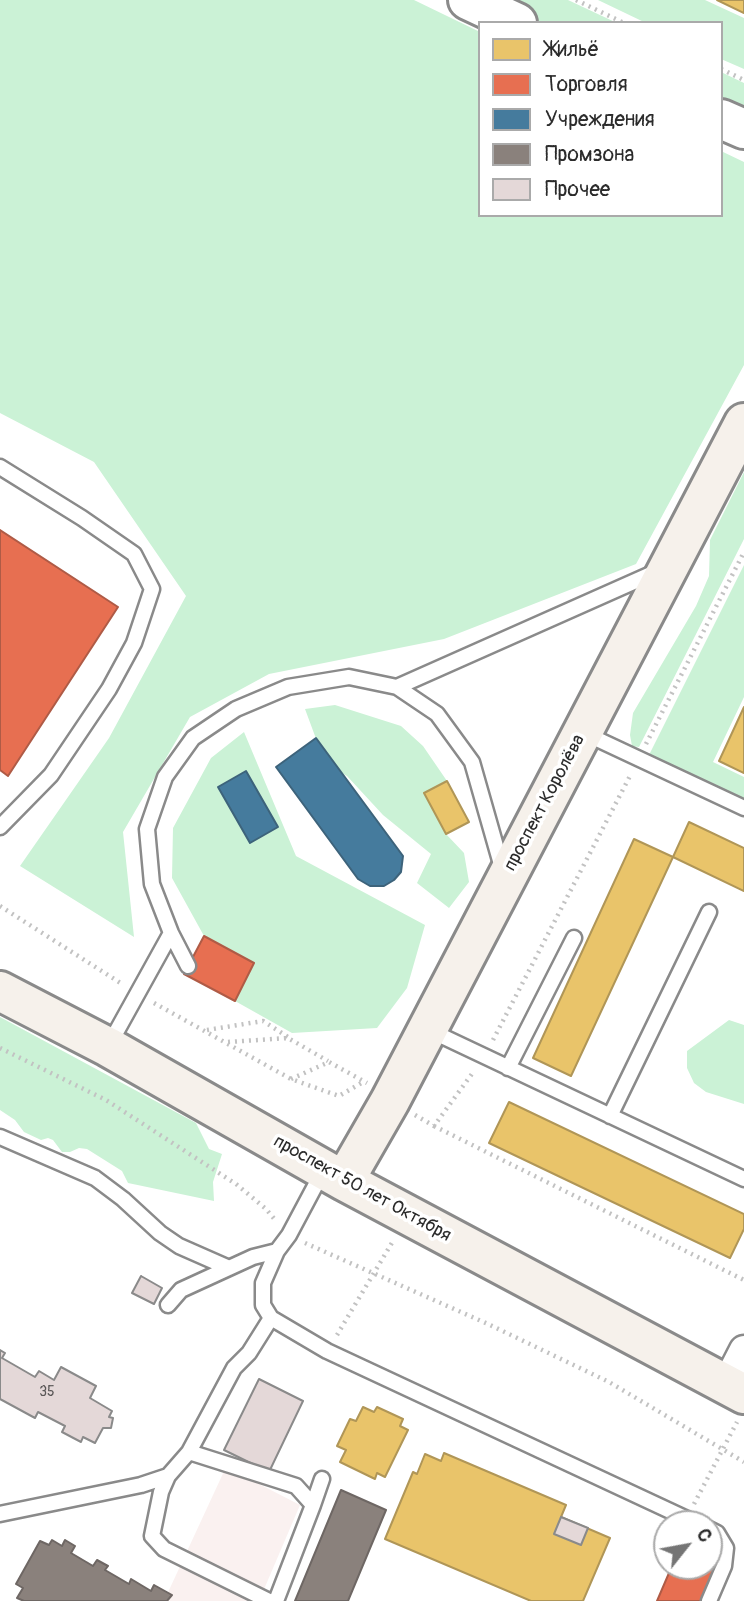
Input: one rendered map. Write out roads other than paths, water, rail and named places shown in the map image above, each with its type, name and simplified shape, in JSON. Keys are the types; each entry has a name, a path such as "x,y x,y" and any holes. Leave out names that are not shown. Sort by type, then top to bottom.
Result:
{"main road":[{"name":"проспект Королёва","path":"334,1175 377,1091 426,1028 744,423"},
{"name":"проспект 50 лет Октября","path":"0,991 108,1047 736,1400"}],"street":[{"path":"468,0 512,21"},
{"path":"723,120 744,129"},
{"path":"736,1400 744,1350"}],"lane":[{"path":"0,467 134,554 152,589 134,643 109,689 51,775 0,827"},
{"path":"397,687 669,566"},
{"path":"188,966 171,933 152,884 147,829 164,777 193,737 236,709 288,687 349,677 397,687 437,714 472,762 505,879"},
{"path":"582,732 744,808"},
{"path":"610,1116 709,912"},
{"path":"108,1047 171,933"},
{"path":"508,1068 574,938"},
{"path":"426,1028 744,1179"},
{"path":"0,1137 94,1178 179,1247 229,1268"},
{"path":"334,1175 277,1251 263,1283 263,1305 271,1318 327,1351 668,1510"},
{"path":"168,1305 181,1290 253,1257 277,1251"},
{"path":"269,1601 164,1549 152,1536 161,1492 168,1476 189,1452 234,1368 249,1353 271,1318"},
{"path":"189,1452 296,1486 313,1506"},
{"path":"0,1514 141,1485 168,1476"},
{"path":"276,1601 323,1479"},
{"path":"723,1543 726,1548 723,1568"},
{"path":"709,1601 718,1580"}]}
